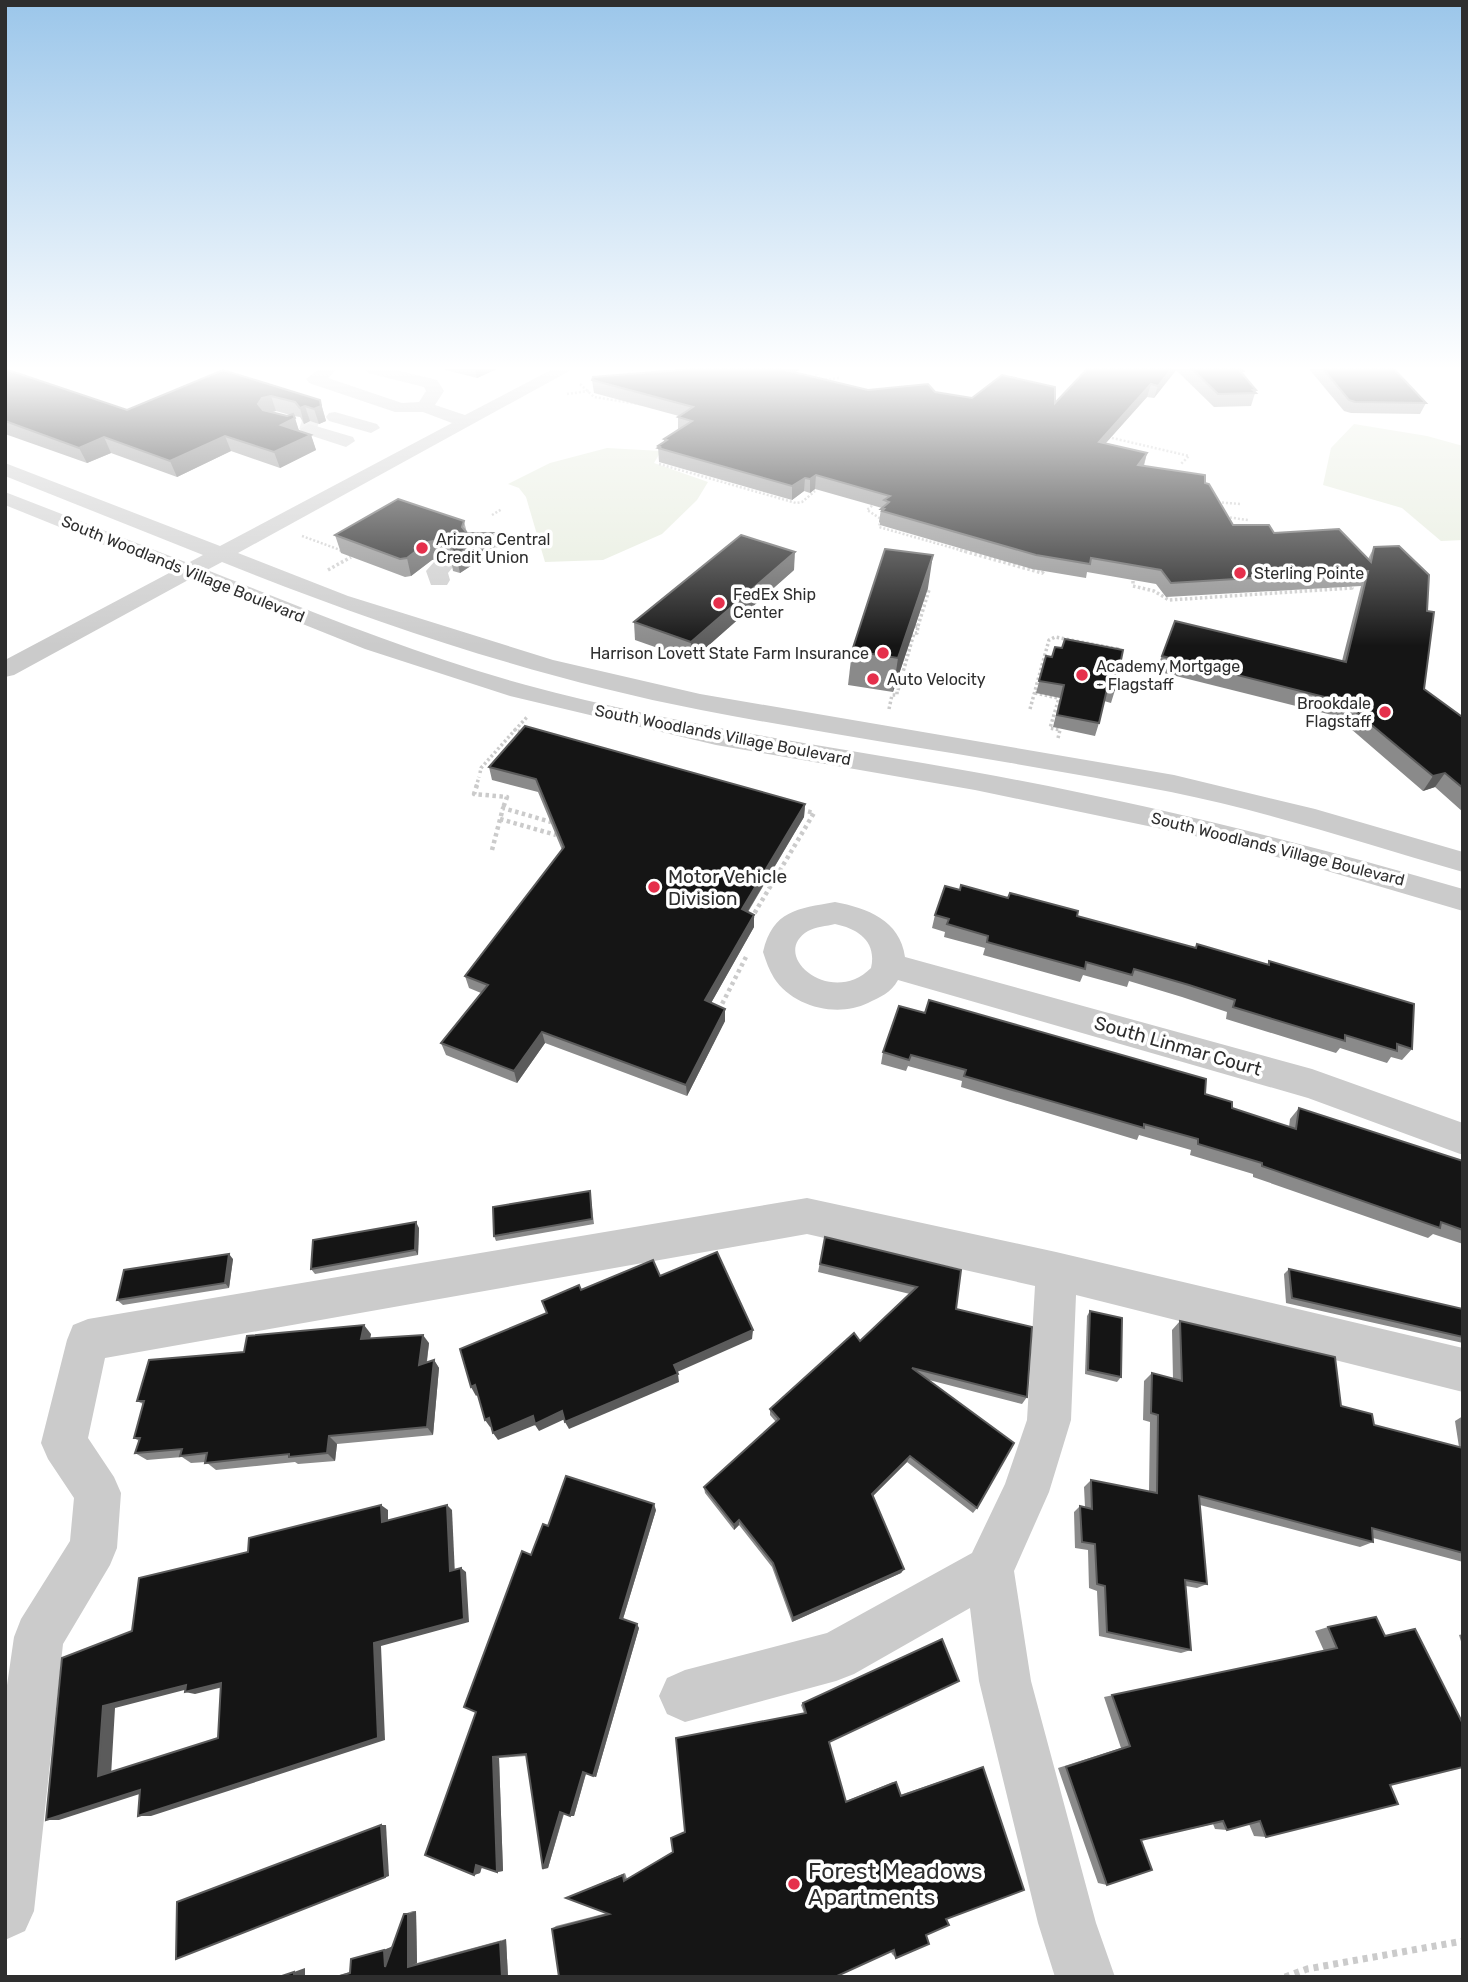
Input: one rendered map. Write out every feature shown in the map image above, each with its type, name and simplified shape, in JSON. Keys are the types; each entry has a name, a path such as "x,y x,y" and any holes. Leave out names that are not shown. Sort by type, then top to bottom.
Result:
{"street":[{"path":"5,670 394,461"},
{"name":"South Woodlands Village Boulevard","path":"5,469 340,601 546,666 732,708 983,748 1174,785 1315,820 1463,862"},
{"name":"South Woodlands Village Boulevard","path":"5,498 190,573 442,668 587,708 716,737 975,781 1142,814 1303,853 1463,900"},
{"name":"South Linmar Court","path":"890,965 1312,1084 1463,1139"},
{"path":"5,1911 39,1637 93,1548 98,1493 64,1443 88,1340 807,1216 1056,1271 1463,1370"},
{"path":"1056,1271 1049,1420 1027,1492 989,1570 1006,1681 1067,1923 1085,1977"},
{"path":"685,1696 835,1656 989,1570"}],"path":[{"path":"1180,465 1184,461"},
{"path":"659,464 796,503 802,502 815,491 813,490"},
{"path":"877,501 867,510 881,519 878,527 1042,573 1051,563"},
{"path":"1207,501 1241,504"},
{"path":"871,506 879,509"},
{"path":"1222,516 1248,520"},
{"path":"295,534 344,551"},
{"path":"321,574 351,557"},
{"path":"1136,571 1133,586 1154,591 1169,600 1353,588 1345,580"},
{"path":"1133,581 1143,580"},
{"path":"888,713 892,695 897,695 896,690 929,590"},
{"path":"1030,709 1049,640 1055,638 1118,649 1115,659"},
{"path":"1088,657 1091,644"},
{"path":"1043,663 1050,665"},
{"path":"1035,692 1058,698 1051,728 1060,730 1058,742"},
{"path":"492,850 507,797 474,794 481,768 534,709"},
{"path":"515,730 528,734"},
{"path":"748,924 814,813 789,807"},
{"path":"503,808 551,822"},
{"path":"500,819 556,835"},
{"path":"751,918 764,922"},
{"path":"715,1017 752,946"},
{"path":"1285,1977 1307,1969 1463,1941"}],"green space":[{"path":"655,461 708,482 697,500 662,534 603,560 545,562 526,497 519,488 508,484 550,463"},
{"path":"1328,461 1463,461 1463,540 1441,541 1402,508 1323,485"}],"building":[{"path":"706,461 1141,461 1138,465 1205,475 1205,483 1209,484 1233,525 1269,525 1274,533 1339,529 1371,562 1374,547 1399,546 1429,575 1427,611 1434,612 1424,689 1463,716 1463,788 1445,773 1433,776 1344,702 1162,656 1175,621 1346,662 1368,571 1171,583 1161,570 1091,558 1090,564 1036,555 882,511 889,502 884,500 890,496 816,475 792,486"},
{"path":"398,499 464,521 462,527 467,533 492,533 456,555 449,553 452,549 448,543 439,540 428,542 407,558 400,559 335,535"},
{"name":"FedEx Ship Center","path":"741,535 795,552 691,642 634,622"},
{"path":"885,549 933,555 898,658 852,651"},
{"path":"1065,639 1123,650 1115,690 1107,689 1099,723 1057,715 1064,685 1039,681 1046,656 1052,657 1055,647 1062,648"},
{"name":"Motor Vehicle Division","path":"525,726 805,804 742,909 754,915 705,1000 725,1009 686,1085 542,1032 514,1071 441,1043 488,985 465,976 564,847 536,779 489,767"},
{"path":"961,885 1008,898 1010,893 1078,911 1077,916 1196,948 1197,944 1269,965 1269,961 1414,1004 1412,1049 1397,1044 1397,1051 1345,1035 1345,1041 1233,1007 1235,1000 1134,969 1132,975 1086,962 1085,969 987,942 988,936 947,924 949,919 935,915 945,886 960,890"},
{"path":"929,1000 1206,1079 1205,1094 1232,1102 1232,1108 1296,1129 1299,1108 1463,1161 1463,1230 1441,1222 1440,1228 1262,1166 1262,1163 1198,1144 1198,1139 1144,1124 1144,1128 964,1076 966,1070 911,1055 909,1060 883,1052 899,1006 925,1013"},
{"path":"590,1191 592,1219 494,1236 493,1207"},
{"path":"416,1222 415,1250 311,1269 313,1240"},
{"path":"825,1237 961,1270 956,1309 1032,1327 1027,1397 912,1368 1014,1443 977,1508 910,1456 872,1494 904,1569 793,1618 773,1563 739,1520 734,1525 704,1487 779,1419 770,1409 854,1333 860,1341 917,1287 820,1264"},
{"path":"717,1252 753,1330 674,1365 678,1374 565,1422 562,1411 535,1424 533,1416 493,1433 489,1418 485,1420 475,1385 471,1387 460,1349 547,1313 542,1301 579,1285 581,1290 653,1260 660,1276"},
{"path":"229,1254 225,1283 117,1300 124,1270"},
{"path":"1289,1269 1463,1309 1463,1337 1292,1298"},
{"path":"1090,1311 1122,1318 1121,1377 1088,1370"},
{"path":"1180,1321 1335,1357 1341,1406 1372,1414 1374,1425 1463,1448 1463,1553 1372,1528 1373,1542 1199,1496 1207,1584 1185,1580 1191,1650 1107,1632 1105,1586 1097,1584 1095,1544 1082,1542 1080,1506 1092,1509 1091,1480 1157,1493 1158,1415 1151,1413 1152,1373 1182,1381"},
{"path":"364,1325 361,1339 423,1335 419,1365 434,1360 427,1427 329,1436 327,1453 289,1457 289,1454 205,1463 207,1453 180,1456 182,1449 135,1453 140,1438 134,1438 144,1401 137,1401 149,1360 244,1352 247,1336"},
{"path":"566,1476 654,1504 620,1618 637,1624 593,1776 583,1772 570,1816 560,1812 543,1869 526,1754 493,1757 497,1872 476,1865 474,1875 425,1855 476,1712 464,1707 522,1551 531,1555 543,1524 548,1526"},
{"path":"381,1505 382,1522 447,1505 450,1571 461,1568 464,1619 374,1643 378,1738 138,1816 140,1790 46,1820 62,1658 132,1631 139,1578 248,1552 249,1538","holes":["221,1683 218,1738 98,1776 103,1706 186,1685 185,1692"]},
{"path":"1376,1617 1385,1636 1415,1629 1463,1724 1463,1767 1390,1785 1398,1804 1266,1837 1260,1821 1227,1830 1223,1821 1141,1840 1152,1870 1107,1885 1066,1767 1130,1746 1112,1695 1337,1648 1328,1627"},
{"path":"942,1639 959,1681 829,1742 846,1802 896,1782 901,1796 983,1767 1024,1890 946,1919 949,1925 926,1935 929,1944 896,1958 894,1950 835,1977 559,1977 552,1929 609,1914 566,1898 623,1875 624,1881 673,1852 671,1838 685,1832 676,1738 806,1713 803,1703"},
{"path":"381,1825 385,1877 176,1959 177,1902"},
{"path":"404,1914 408,1914 408,1967 500,1942 502,1977 337,1977 350,1973 351,1959 384,1950 385,1967"},
{"path":"294,1972 294,1977 279,1977"}],"place":[{"name":"Arizona Central Credit Union","path":"422,548"},
{"name":"Sterling Pointe","path":"1240,573"},
{"name":"FedEx Ship Center","path":"719,603"},
{"name":"Harrison Lovett State Farm Insurance","path":"883,653"},
{"name":"Academy Mortgage - Flagstaff","path":"1082,675"},
{"name":"Auto Velocity","path":"873,679"},
{"name":"Brookdale Flagstaff","path":"1385,712"},
{"name":"Motor Vehicle Division","path":"654,887"},
{"name":"Forest Meadows Apartments","path":"794,1884"}]}
